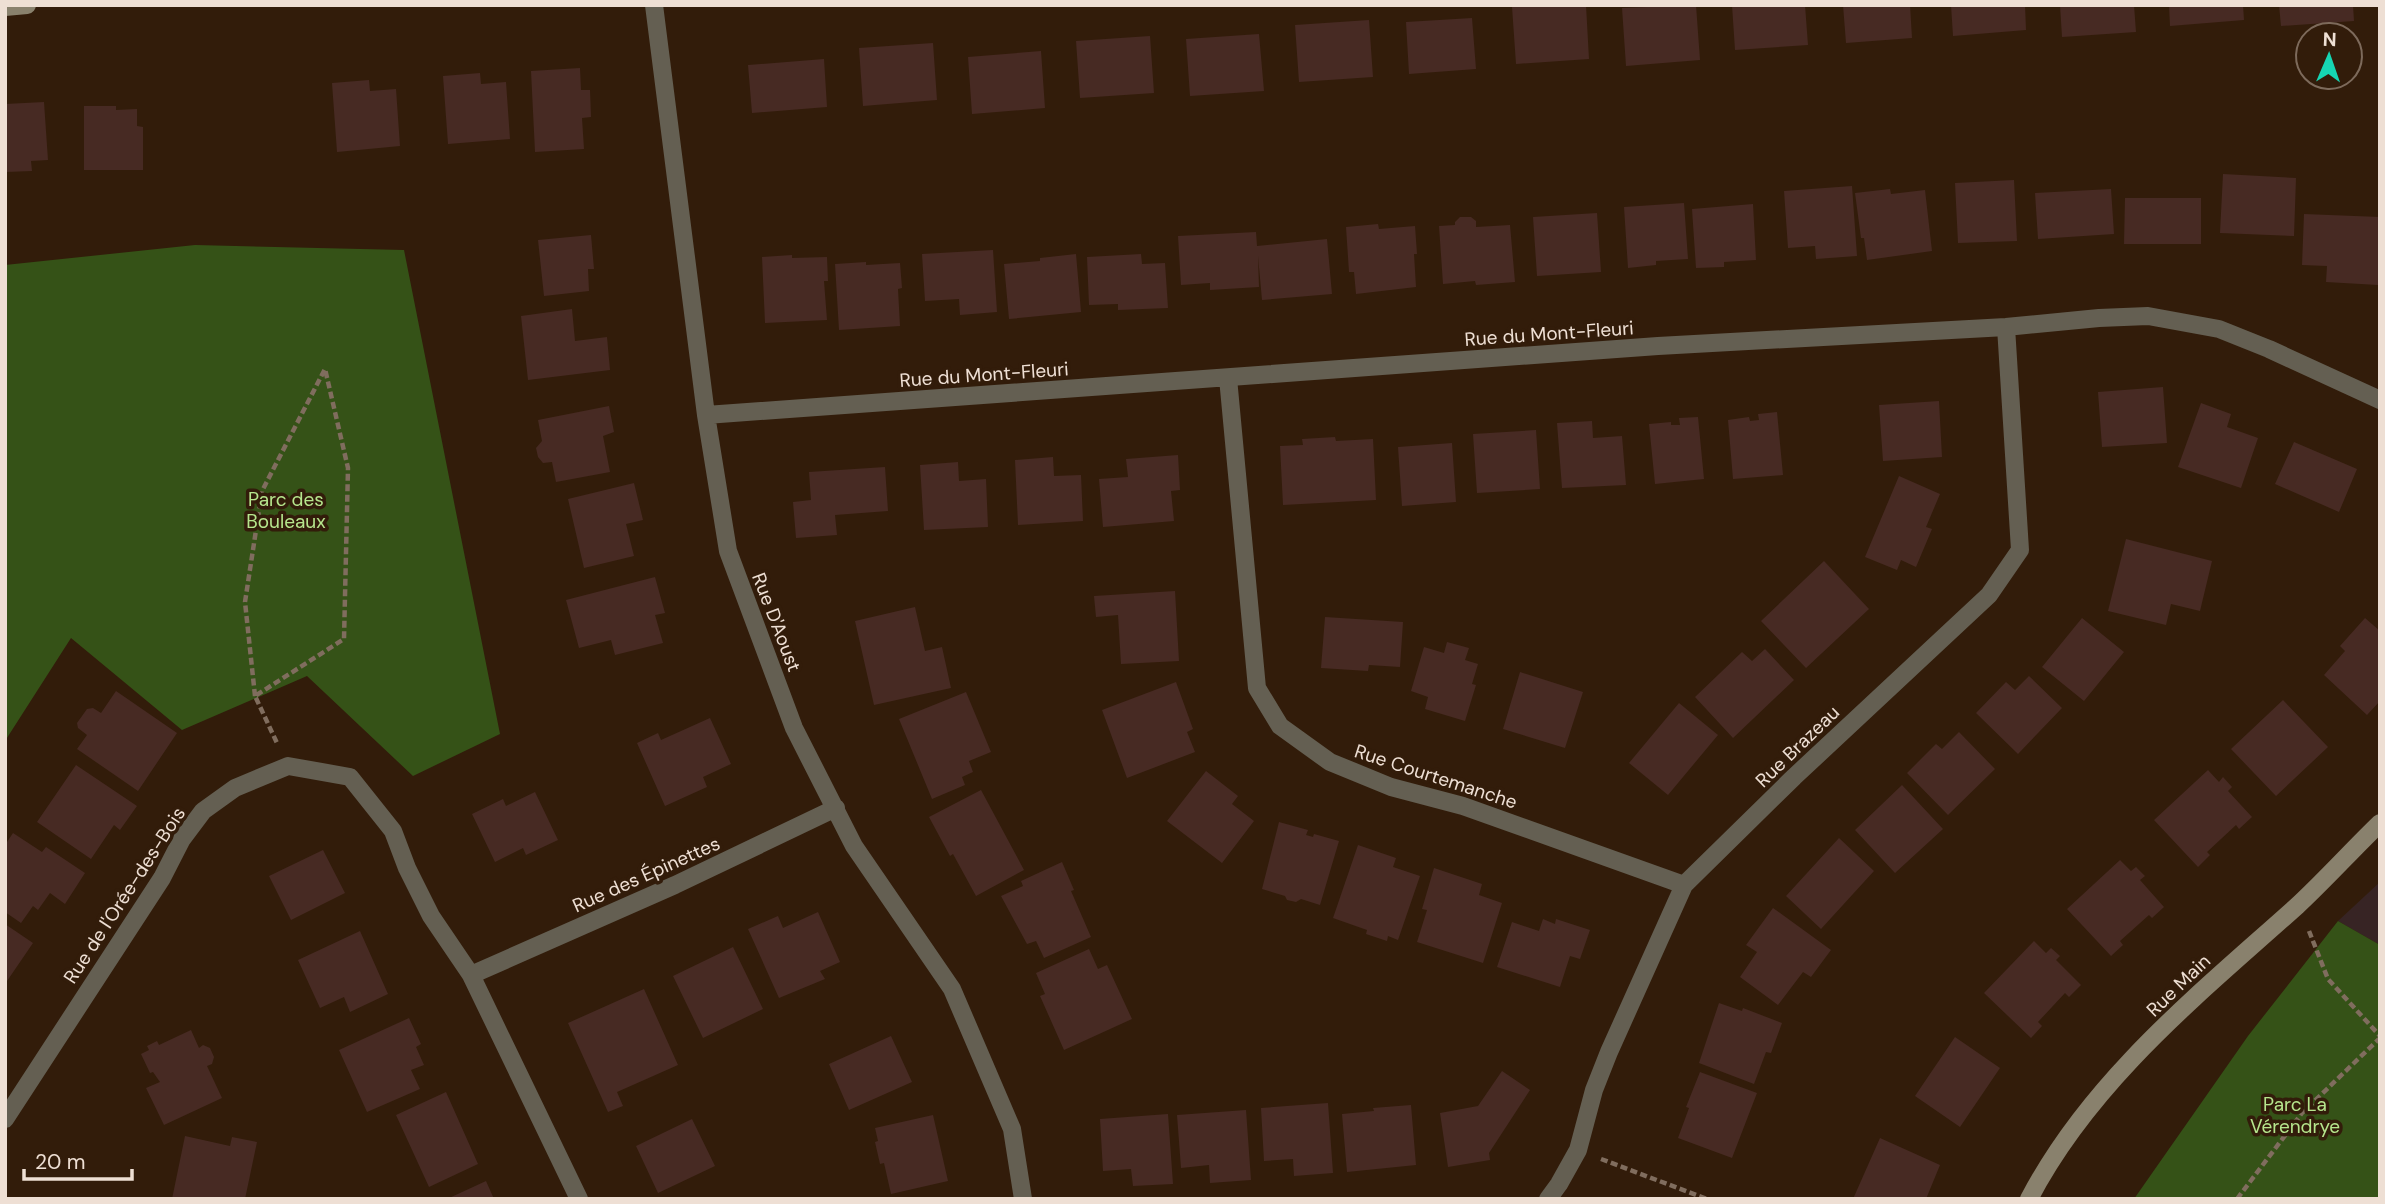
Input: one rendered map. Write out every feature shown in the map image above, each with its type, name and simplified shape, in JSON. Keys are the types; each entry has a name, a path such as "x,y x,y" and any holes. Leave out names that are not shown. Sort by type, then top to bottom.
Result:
{"street":[{"path":"5,7 27,5"},
{"name":"Rue D'Aoust","path":"654,5 706,415 727,551 794,728 854,846 952,989 1012,1129 1023,1199"},
{"name":"Rue du Mont-Fleuri","path":"706,415 1658,346 2006,327 2148,316 2219,329 2380,400"},
{"name":"Rue Brazeau","path":"1548,1199 1578,1150 1594,1090 1609,1052 1684,885 1794,777 1989,595 2020,550 2006,327"},
{"name":"Rue Courtemanche","path":"1228,379 1256,688 1280,726 1330,762 1391,787 1463,806 1684,885"},
{"path":"288,766 349,776 393,831 407,868 431,916 471,975 579,1199"},
{"name":"Rue de l'Orée-des-Bois","path":"5,1119 162,878 182,839 203,811 235,788 288,766"},
{"name":"Rue des Épinettes","path":"471,975 675,886 836,808"},
{"name":"Rue Main","path":"2029,1199 2061,1144 2093,1102 2133,1057 2232,962 2299,904 2380,823"}],"path":[{"path":"255,696 344,639 348,468 325,369 262,491 245,602 255,696 288,766"},
{"path":"2237,1199 2302,1113 2380,1037 2328,979 2299,904"},
{"path":"1578,1150 1707,1199"}],"shaded area":[{"path":"2380,882 2380,945 2338,921"}],"green space":[{"name":"Parc des Bouleaux","path":"195,245 404,250 500,734 413,776 307,676 182,730 71,638 5,741 5,265"},
{"name":"Parc La Vérendrye","path":"2338,921 2380,945 2380,1199 2134,1199 2248,1036"}],"building":[{"path":"1586,5 1589,59 1516,64 1512,7"},
{"path":"1696,5 1700,60 1626,66 1622,8"},
{"path":"1732,5 1805,5 1808,45 1735,50"},
{"path":"1843,5 1910,5 1912,38 1846,43"},
{"path":"1951,5 2025,5 2026,30 1953,36"},
{"path":"2060,5 2134,5 2136,32 2062,37"},
{"path":"2169,5 2243,5 2244,20 2170,26"},
{"path":"2279,5 2353,5 2354,21 2294,21 2294,25 2281,26"},
{"path":"1472,18 1476,69 1409,74 1406,22"},
{"path":"1369,20 1373,77 1299,82 1295,25"},
{"path":"1259,34 1264,91 1190,96 1186,39"},
{"path":"1150,36 1154,93 1080,98 1076,41"},
{"path":"933,43 937,100 863,106 859,48"},
{"path":"1041,51 1045,108 972,114 968,57"},
{"path":"824,59 827,107 752,113 748,65"},
{"path":"580,68 581,90 590,90 591,117 582,118 584,149 535,152 531,71"},
{"path":"480,73 481,84 506,82 510,139 448,144 443,76"},
{"path":"369,80 370,91 396,89 400,146 337,152 332,83"},
{"path":"44,102 48,160 31,161 32,171 6,172 5,104"},
{"path":"84,106 116,106 116,110 137,109 137,126 143,127 143,170 84,170"},
{"path":"2223,174 2296,178 2294,236 2220,233"},
{"path":"2014,180 2017,241 1958,243 1955,183"},
{"path":"1852,186 1857,256 1816,259 1815,246 1788,248 1784,191"},
{"path":"1890,189 1891,194 1925,190 1932,251 1867,260 1855,193"},
{"path":"2111,189 2114,234 2038,239 2035,193"},
{"path":"2125,198 2201,198 2201,244 2124,244"},
{"path":"1684,203 1688,259 1656,261 1656,265 1628,268 1624,207"},
{"path":"1753,204 1756,260 1724,262 1724,267 1696,268 1692,209"},
{"path":"1597,213 1601,272 1537,276 1533,217"},
{"path":"2304,214 2380,217 2378,285 2326,282 2327,266 2302,265"},
{"path":"1460,217 1471,217 1476,221 1476,227 1510,225 1515,282 1476,285 1475,281 1443,284 1439,226 1455,225"},
{"path":"1378,224 1379,229 1415,226 1416,287 1356,294 1354,272 1349,272 1346,227"},
{"path":"1256,232 1257,246 1327,239 1332,294 1262,300 1258,256 1259,287 1210,290 1210,283 1181,285 1178,236"},
{"path":"591,235 594,269 588,269 589,291 544,296 538,240"},
{"path":"993,250 997,312 960,315 959,299 925,301 922,254"},
{"path":"1076,254 1081,312 1009,319 1004,264"},
{"path":"1141,254 1142,264 1165,263 1168,308 1118,310 1118,304 1089,305 1087,257"},
{"path":"792,255 792,258 827,257 828,281 824,281 827,320 765,323 762,257"},
{"path":"866,262 866,265 900,263 900,326 839,330 835,264"},
{"path":"572,309 575,341 607,337 610,370 528,380 521,316"},
{"path":"2163,387 2167,443 2102,447 2098,392"},
{"path":"1939,401 1942,457 1883,461 1879,405"},
{"path":"2201,403 2231,414 2227,427 2258,438 2241,488 2178,467"},
{"path":"609,406 614,432 603,436 610,472 556,482 552,462 543,463 538,457 536,448 542,441 538,420"},
{"path":"1777,412 1783,475 1733,479 1728,420 1749,417 1750,421 1759,420 1758,414"},
{"path":"1698,417 1704,479 1655,484 1649,424 1671,422 1671,425 1680,425 1679,418"},
{"path":"1592,421 1593,438 1622,436 1626,485 1562,488 1557,423"},
{"path":"1536,430 1540,489 1477,493 1473,434"},
{"path":"1335,437 1336,441 1373,439 1376,500 1283,505 1280,446 1303,445 1302,439"},
{"path":"2294,442 2357,469 2339,512 2275,484"},
{"path":"1452,443 1456,502 1402,506 1398,447"},
{"path":"1178,455 1180,490 1171,491 1174,521 1103,527 1099,479 1128,477 1126,459"},
{"path":"1053,457 1054,476 1081,475 1083,521 1018,525 1015,460"},
{"path":"958,462 959,481 986,479 988,527 924,530 920,465"},
{"path":"885,467 888,511 835,515 837,535 796,538 793,502 811,500 809,472"},
{"path":"1899,476 1940,494 1926,527 1932,529 1916,567 1901,560 1897,570 1865,557"},
{"path":"634,483 643,520 626,524 634,556 584,568 568,499"},
{"path":"2126,539 2212,561 2200,611 2171,604 2166,625 2108,611"},
{"path":"1824,561 1869,609 1806,668 1761,621"},
{"path":"655,577 665,613 655,615 663,643 615,655 611,640 579,648 566,600"},
{"path":"1175,591 1179,661 1121,664 1118,615 1096,617 1094,596"},
{"path":"915,607 925,651 942,647 951,688 874,705 855,621"},
{"path":"1325,617 1403,622 1400,667 1369,665 1368,671 1321,668"},
{"path":"2082,618 2124,652 2084,701 2042,667"},
{"path":"2365,618 2380,631 2380,701 2367,715 2324,675 2345,651 2340,646"},
{"path":"1447,642 1469,648 1465,660 1478,664 1472,684 1476,685 1465,721 1425,709 1428,697 1411,691 1424,647 1444,653"},
{"path":"1765,649 1794,680 1733,738 1695,697 1742,652 1752,661"},
{"path":"1520,672 1583,692 1565,748 1503,729"},
{"path":"2029,676 2062,708 2018,754 1976,713 2006,682 2015,690"},
{"path":"1176,682 1193,729 1187,732 1195,752 1127,778 1102,710"},
{"path":"116,691 177,733 138,791 77,749 87,735 78,728 77,723 87,709 93,708 101,713"},
{"path":"966,692 991,752 969,761 973,772 962,777 965,785 932,799 899,719"},
{"path":"2283,700 2328,747 2276,796 2231,749"},
{"path":"1679,703 1718,735 1668,795 1629,763"},
{"path":"710,718 731,764 703,777 707,787 665,806 637,743 658,733 661,740"},
{"path":"1959,732 1995,769 1948,815 1907,773 1936,744 1942,749"},
{"path":"76,765 137,806 120,830 114,825 91,859 37,822"},
{"path":"2208,770 2219,782 2223,777 2232,787 2228,791 2252,817 2239,829 2236,825 2207,852 2210,855 2198,867 2154,820"},
{"path":"1206,771 1238,796 1232,804 1254,821 1222,863 1167,821"},
{"path":"1902,785 1943,829 1895,873 1855,830"},
{"path":"981,790 1024,870 976,896 929,817"},
{"path":"535,792 558,840 526,855 523,848 495,862 472,814 503,799 506,806"},
{"path":"1279,822 1308,830 1306,835 1313,837 1314,834 1339,841 1320,905 1301,899 1296,902 1287,900 1285,896 1262,889"},
{"path":"13,833 42,852 46,847 85,873 65,904 50,893 38,910 33,906 21,923 5,912 5,845"},
{"path":"1839,838 1874,871 1821,929 1786,896"},
{"path":"1358,845 1396,858 1393,867 1420,876 1398,940 1388,936 1387,941 1366,934 1367,930 1333,918"},
{"path":"323,850 345,893 291,920 269,876"},
{"path":"2120,860 2131,871 2136,867 2145,876 2140,880 2164,907 2152,918 2149,915 2120,941 2123,945 2111,956 2067,909"},
{"path":"1062,862 1091,937 1044,958 1036,941 1027,944 1001,896 1023,886 1021,881"},
{"path":"1434,868 1482,884 1479,895 1502,903 1483,963 1417,942 1427,910 1422,909"},
{"path":"1773,908 1831,950 1811,977 1803,972 1778,1005 1740,977 1757,952 1746,945"},
{"path":"818,912 840,962 820,971 825,979 779,998 748,929 778,916 783,928"},
{"path":"1543,919 1555,924 1556,919 1590,930 1580,959 1570,956 1560,987 1497,967 1512,922 1539,931"},
{"path":"5,924 33,943 5,984"},
{"path":"360,931 388,994 350,1012 344,997 320,1008 298,960"},
{"path":"2034,941 2046,953 2051,948 2060,956 2056,960 2081,985 2069,997 2065,993 2038,1022 2042,1026 2031,1038 1984,993"},
{"path":"733,947 763,1009 703,1038 673,976"},
{"path":"1089,949 1098,969 1107,965 1132,1019 1064,1050 1040,996 1045,994 1036,973"},
{"path":"644,989 678,1065 617,1092 623,1106 608,1112 568,1023"},
{"path":"1719,1003 1742,1011 1743,1008 1782,1023 1771,1053 1766,1052 1754,1084 1699,1063"},
{"path":"409,1018 421,1044 416,1047 424,1065 411,1070 420,1089 367,1112 339,1050"},
{"path":"191,1030 199,1048 203,1045 210,1048 214,1057 212,1064 207,1066 222,1098 164,1125 146,1088 160,1082 153,1072 150,1073 141,1054 149,1050 147,1046 157,1041 159,1045"},
{"path":"891,1036 912,1082 849,1110 829,1064"},
{"path":"1955,1037 2000,1068 1960,1127 1915,1096"},
{"path":"1502,1071 1530,1090 1489,1153 1490,1160 1448,1167 1440,1113 1478,1106"},
{"path":"1700,1072 1757,1093 1732,1158 1678,1138 1689,1108 1686,1107"},
{"path":"446,1092 478,1164 429,1187 396,1115"},
{"path":"1328,1103 1333,1173 1294,1176 1293,1159 1264,1161 1261,1108"},
{"path":"1411,1105 1416,1165 1347,1172 1342,1114"},
{"path":"1246,1110 1251,1180 1210,1183 1209,1165 1181,1168 1177,1115"},
{"path":"1168,1114 1173,1184 1133,1186 1131,1169 1103,1171 1100,1119"},
{"path":"933,1115 948,1181 891,1194 884,1163 880,1164 875,1128"},
{"path":"692,1119 715,1166 658,1193 636,1146"},
{"path":"185,1136 230,1146 232,1137 257,1142 245,1199 172,1199"},
{"path":"1880,1138 1940,1165 1926,1199 1853,1199"},
{"path":"486,1181 494,1199 447,1199"}]}
